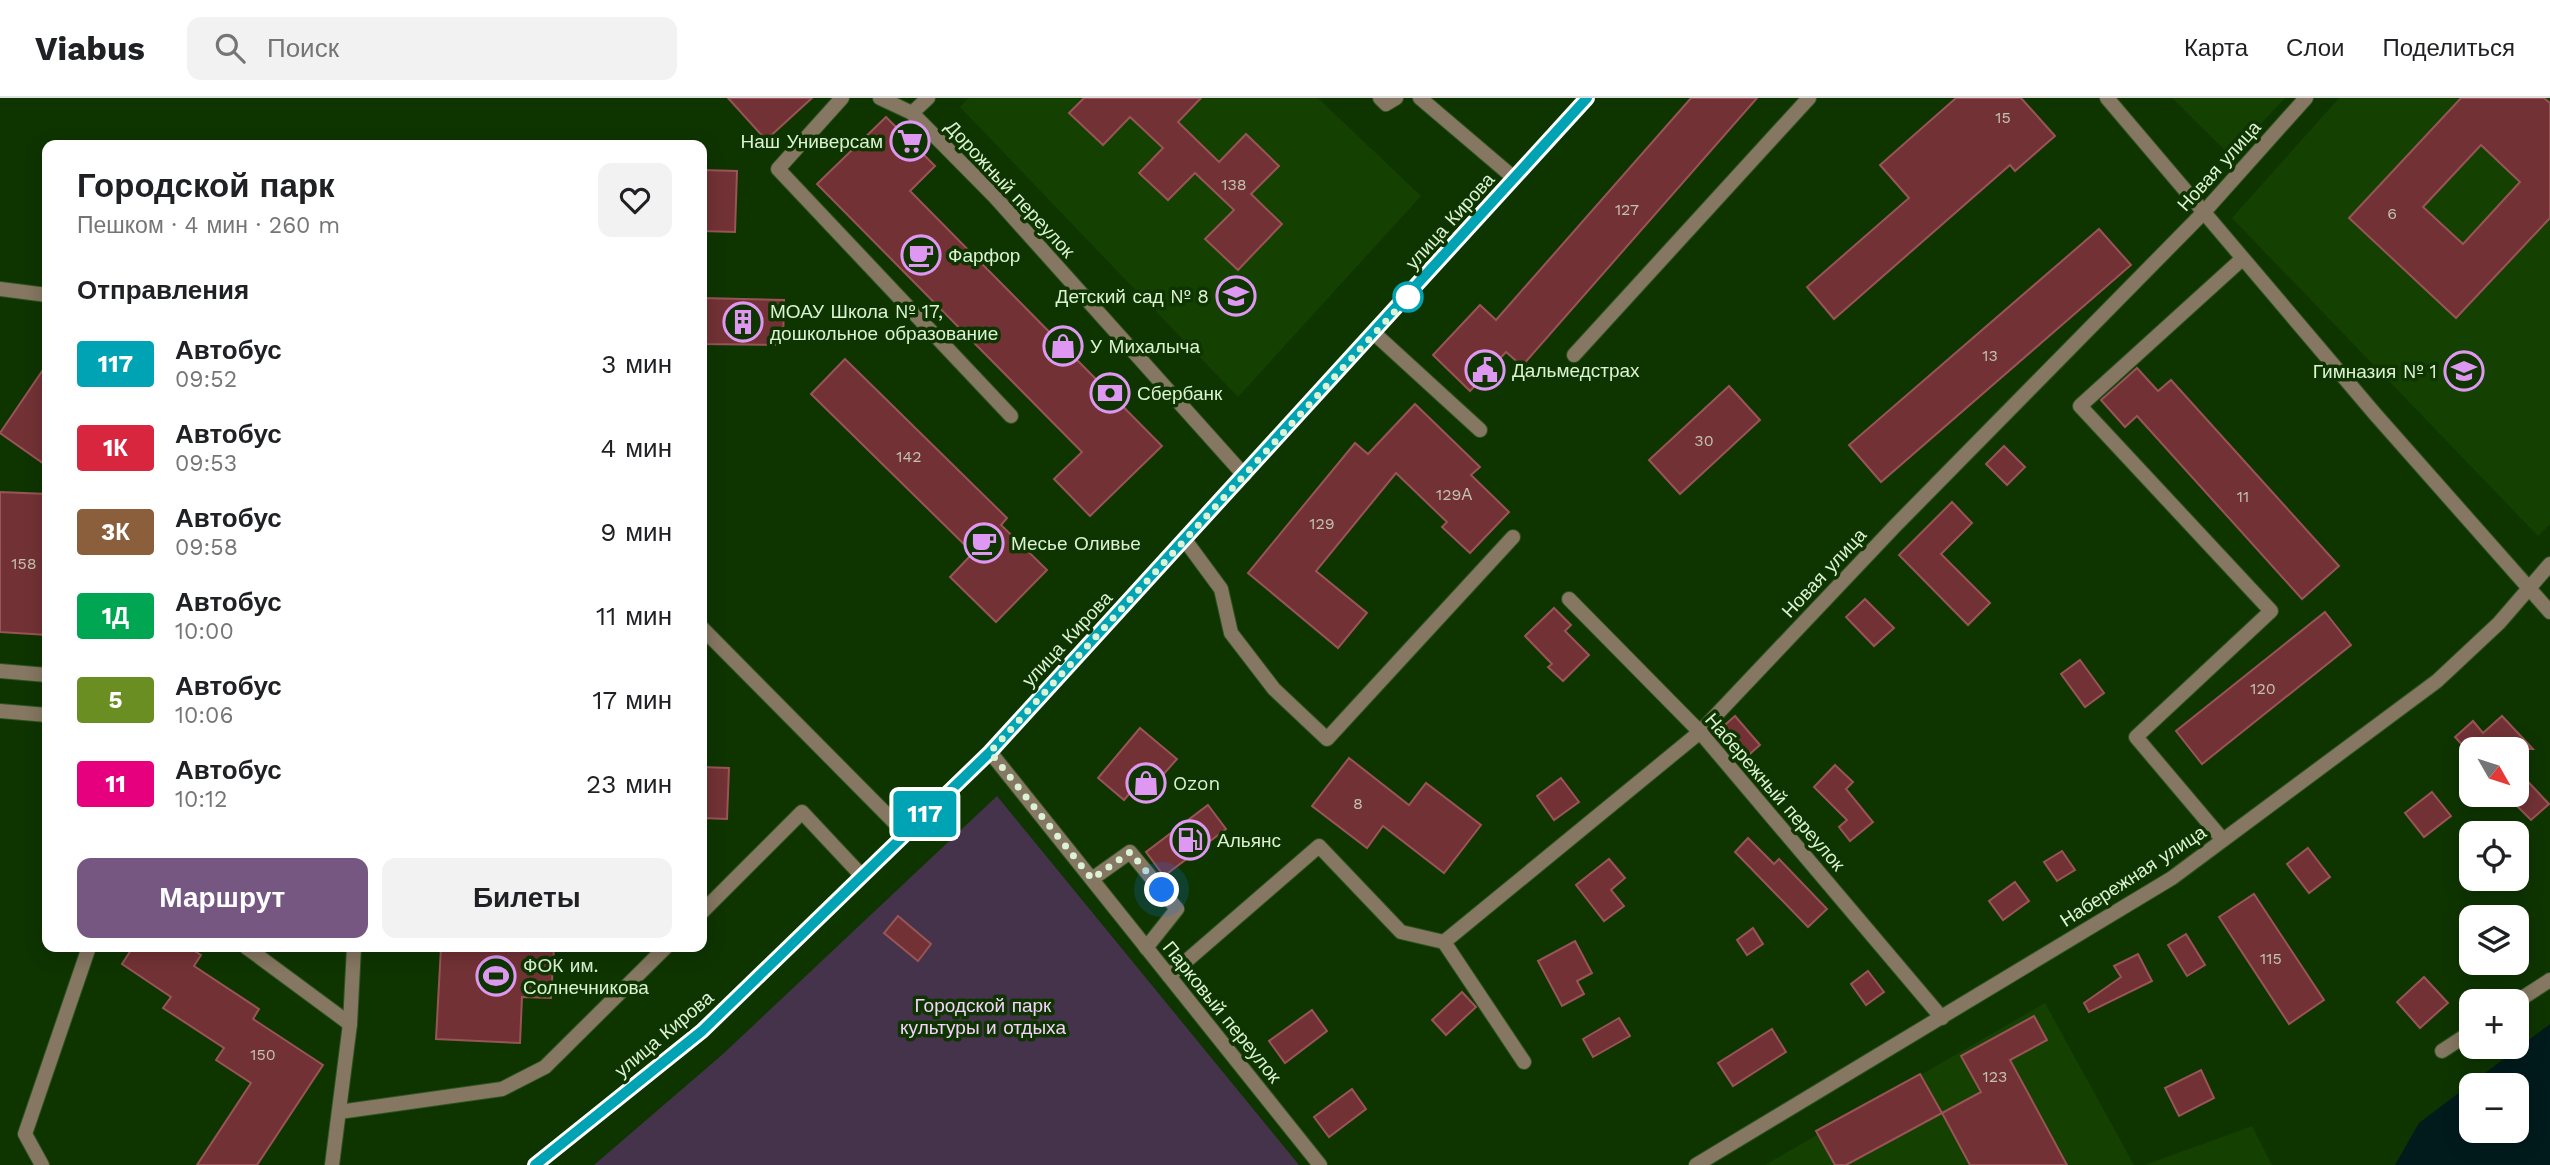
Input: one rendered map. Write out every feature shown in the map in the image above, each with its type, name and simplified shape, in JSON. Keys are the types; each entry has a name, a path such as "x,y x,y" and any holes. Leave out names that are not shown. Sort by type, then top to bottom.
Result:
{"main road":[{"name":"улица Кирова","path":"536,1165 702,1031 990,752 1587,98"}],"street":[{"path":"842,98 778,169 1011,416"},
{"name":"Дорожный переулок","path":"880,98 912,113 995,197 1244,475"},
{"path":"912,113 929,98"},
{"path":"1380,98 1386,104 1395,98"},
{"path":"1420,98 1514,178"},
{"path":"1573,355 1809,98"},
{"path":"2106,98 2242,259 2550,612"},
{"name":"Новая улица","path":"1444,942 1700,732 1895,526 2204,212 2306,98"},
{"path":"2223,840 2136,737 2271,611 2080,406 2242,259"},
{"path":"0,289 42,294"},
{"path":"1374,334 1480,430"},
{"path":"1185,540 1221,589 1231,633 1274,690 1327,739 1513,537"},
{"name":"Набережная улица","path":"1696,1165 2172,878 2437,681 2499,623 2550,564"},
{"name":"Набережный переулок","path":"1569,599 1700,732 1942,1018"},
{"path":"707,633 905,834"},
{"path":"0,671 42,675"},
{"path":"0,711 42,715"},
{"name":"Парковый переулок","path":"990,752 1320,1165"},
{"path":"707,907 802,812 861,876"},
{"path":"1169,976 1320,846 1401,932 1444,942 1524,1062"},
{"path":"1092,879 1130,852 1177,909 1146,948"},
{"path":"42,1165 25,1134 87,952"},
{"path":"253,952 350,1024"},
{"path":"332,1165 350,1024 354,952"},
{"path":"339,1112 502,1089 545,1067 661,952"},
{"path":"2529,994 2550,980"},
{"path":"2442,1051 2459,1040"}],"shaded area":[{"name":"Детский сад № 8","path":"969,98 1318,98 1421,196 1238,397 960,107"},
{"path":"2172,98 2285,98 2231,156"},
{"name":"Гимназия № 1","path":"2339,98 2550,98 2550,524 2538,536 2232,218"},
{"path":"2045,1003 2134,1165 1765,1165"},
{"path":"2252,1126 2272,1165 2145,1165"}],"green space":[{"name":"Городской парк культуры и отдыха","path":"997,796 1299,1165 594,1165 723,1054"}],"water":[{"path":"2550,1024 2550,1165 2395,1165 2419,1123 2459,1093 2459,1143 2529,1143 2529,1073 2485,1073 2504,1059 2529,1059 2529,1040"}],"building":[{"path":"728,98 812,98 766,140"},
{"path":"1084,98 1201,98 1178,122 1219,162 1246,134 1279,166 1251,194 1282,224 1238,270 1205,239 1234,210 1195,173 1168,200 1139,173 1163,148 1130,117 1103,145 1069,113"},
{"path":"1691,98 1757,98 1522,366 1506,352 1470,391 1433,355 1480,305 1496,320"},
{"path":"1956,98 2021,98 2055,136 2015,171 2010,165 1834,319 1807,287 1909,198 1880,165"},
{"path":"2461,98 2544,98 2550,103 2550,218 2456,318 2349,218","holes":["2481,145 2520,182 2463,244 2423,207"]},
{"path":"886,117 935,166 910,191 1162,446 1090,516 1054,479 1082,452 817,184"},
{"path":"707,170 737,171 735,232 707,231"},
{"path":"2099,229 2131,265 1881,482 1849,445"},
{"name":"МОАУ Школа № 17, дошкольное образование","path":"707,298 784,300 783,345 707,344"},
{"path":"845,359 1007,518 1001,525 1047,570 996,622 950,577 973,553 811,394"},
{"path":"2137,368 2158,391 2171,380 2339,566 2302,599 2137,416 2125,427 2101,400"},
{"path":"42,371 42,462 0,433"},
{"path":"1729,386 1760,420 1680,494 1649,460"},
{"path":"1415,404 1480,467 1471,475 1509,512 1470,553 1442,527 1447,522 1396,473 1316,571 1367,613 1338,648 1248,573 1355,443 1368,454"},
{"path":"2004,446 2025,467 2007,485 1986,464"},
{"path":"0,492 42,494 42,635 0,632"},
{"path":"1952,502 1972,523 1941,554 1990,603 1968,625 1899,555"},
{"path":"1865,599 1894,628 1874,646 1846,617"},
{"path":"1554,608 1571,625 1565,631 1589,655 1563,681 1548,667 1552,664 1525,636"},
{"path":"2325,612 2351,645 2202,764 2176,731"},
{"path":"2080,660 2104,693 2085,707 2061,674"},
{"path":"1735,716 1760,745 1744,759 1718,731"},
{"path":"2502,716 2522,737 2459,737 2459,741 2455,737 2473,721 2483,733"},
{"path":"1140,728 1177,759 1146,794 1136,786 1124,800 1098,778"},
{"path":"1349,758 1409,805 1426,783 1481,825 1444,873 1383,826 1367,848 1312,806"},
{"path":"1835,765 1853,782 1846,789 1873,822 1850,841 1839,827 1847,820 1814,787"},
{"path":"707,767 729,768 727,819 707,818"},
{"path":"1561,778 1579,802 1554,820 1537,796"},
{"path":"2529,783 2549,804 2531,820 2518,807 2529,807"},
{"path":"2432,792 2451,816 2424,837 2405,813"},
{"path":"1208,805 1226,829 1164,876 1146,852"},
{"path":"1748,838 1774,864 1779,859 1827,909 1808,927 1735,852"},
{"path":"2308,848 2330,877 2309,893 2287,864"},
{"path":"2062,851 2075,870 2057,881 2044,862"},
{"path":"1609,859 1625,878 1611,890 1624,906 1604,921 1576,885"},
{"path":"2015,882 2029,901 2003,920 1989,901"},
{"path":"2254,894 2324,1000 2289,1024 2219,917"},
{"path":"898,916 931,944 918,961 884,933"},
{"path":"1753,928 1763,944 1747,955 1737,940"},
{"path":"2186,934 2205,965 2187,976 2168,945"},
{"path":"1575,941 1592,973 1577,981 1584,994 1562,1006 1538,961"},
{"path":"130,952 196,952 201,955 194,966 259,1009 253,1019 323,1065 257,1165 197,1165 251,1083 216,1060 224,1048 163,1008 171,997 122,964"},
{"name":"ФОК им. Солнечникова","path":"441,952 554,952 551,998 522,997 520,1043 436,1039"},
{"path":"2138,954 2152,981 2089,1012 2084,1003 2121,977 2114,966"},
{"path":"1868,971 1884,992 1866,1005 1851,984"},
{"path":"2424,977 2448,1003 2420,1028 2397,1002"},
{"path":"1462,992 1476,1007 1446,1035 1432,1020"},
{"path":"1312,1010 1327,1031 1285,1063 1269,1041"},
{"path":"2034,1016 2047,1040 2010,1060 2067,1165 1970,1165 1942,1113 1981,1092 1961,1056"},
{"path":"1619,1018 1630,1036 1593,1057 1583,1039"},
{"path":"1772,1029 1786,1052 1733,1086 1718,1063"},
{"path":"2201,1070 2214,1098 2179,1116 2165,1088"},
{"path":"1920,1074 1942,1113 1846,1165 1835,1165 1816,1131"},
{"path":"1352,1089 1366,1109 1329,1137 1314,1117"}],"bus line":[{"name":"117","path":"535,1165 702,1031 990,752 1587,98"}],"place":[{"name":"Наш Универсам","path":"910,141"},
{"name":"Фарфор","path":"921,255"},
{"name":"Детский сад № 8","path":"1236,296"},
{"name":"МОАУ Школа № 17, дошкольное образование","path":"743,322"},
{"name":"У Михалыча","path":"1063,346"},
{"name":"Дальмедстрах","path":"1485,370"},
{"name":"Гимназия № 1","path":"2464,371"},
{"name":"Сбербанк","path":"1110,393"},
{"name":"Месье Оливье","path":"984,543"},
{"name":"Ozon","path":"1146,783"},
{"name":"Альянс","path":"1190,840"},
{"name":"ФОК им. Солнечникова","path":"496,976"}],"route":[{"path":"1162,890 1130,852 1092,879 990,752 1408,297"}]}
